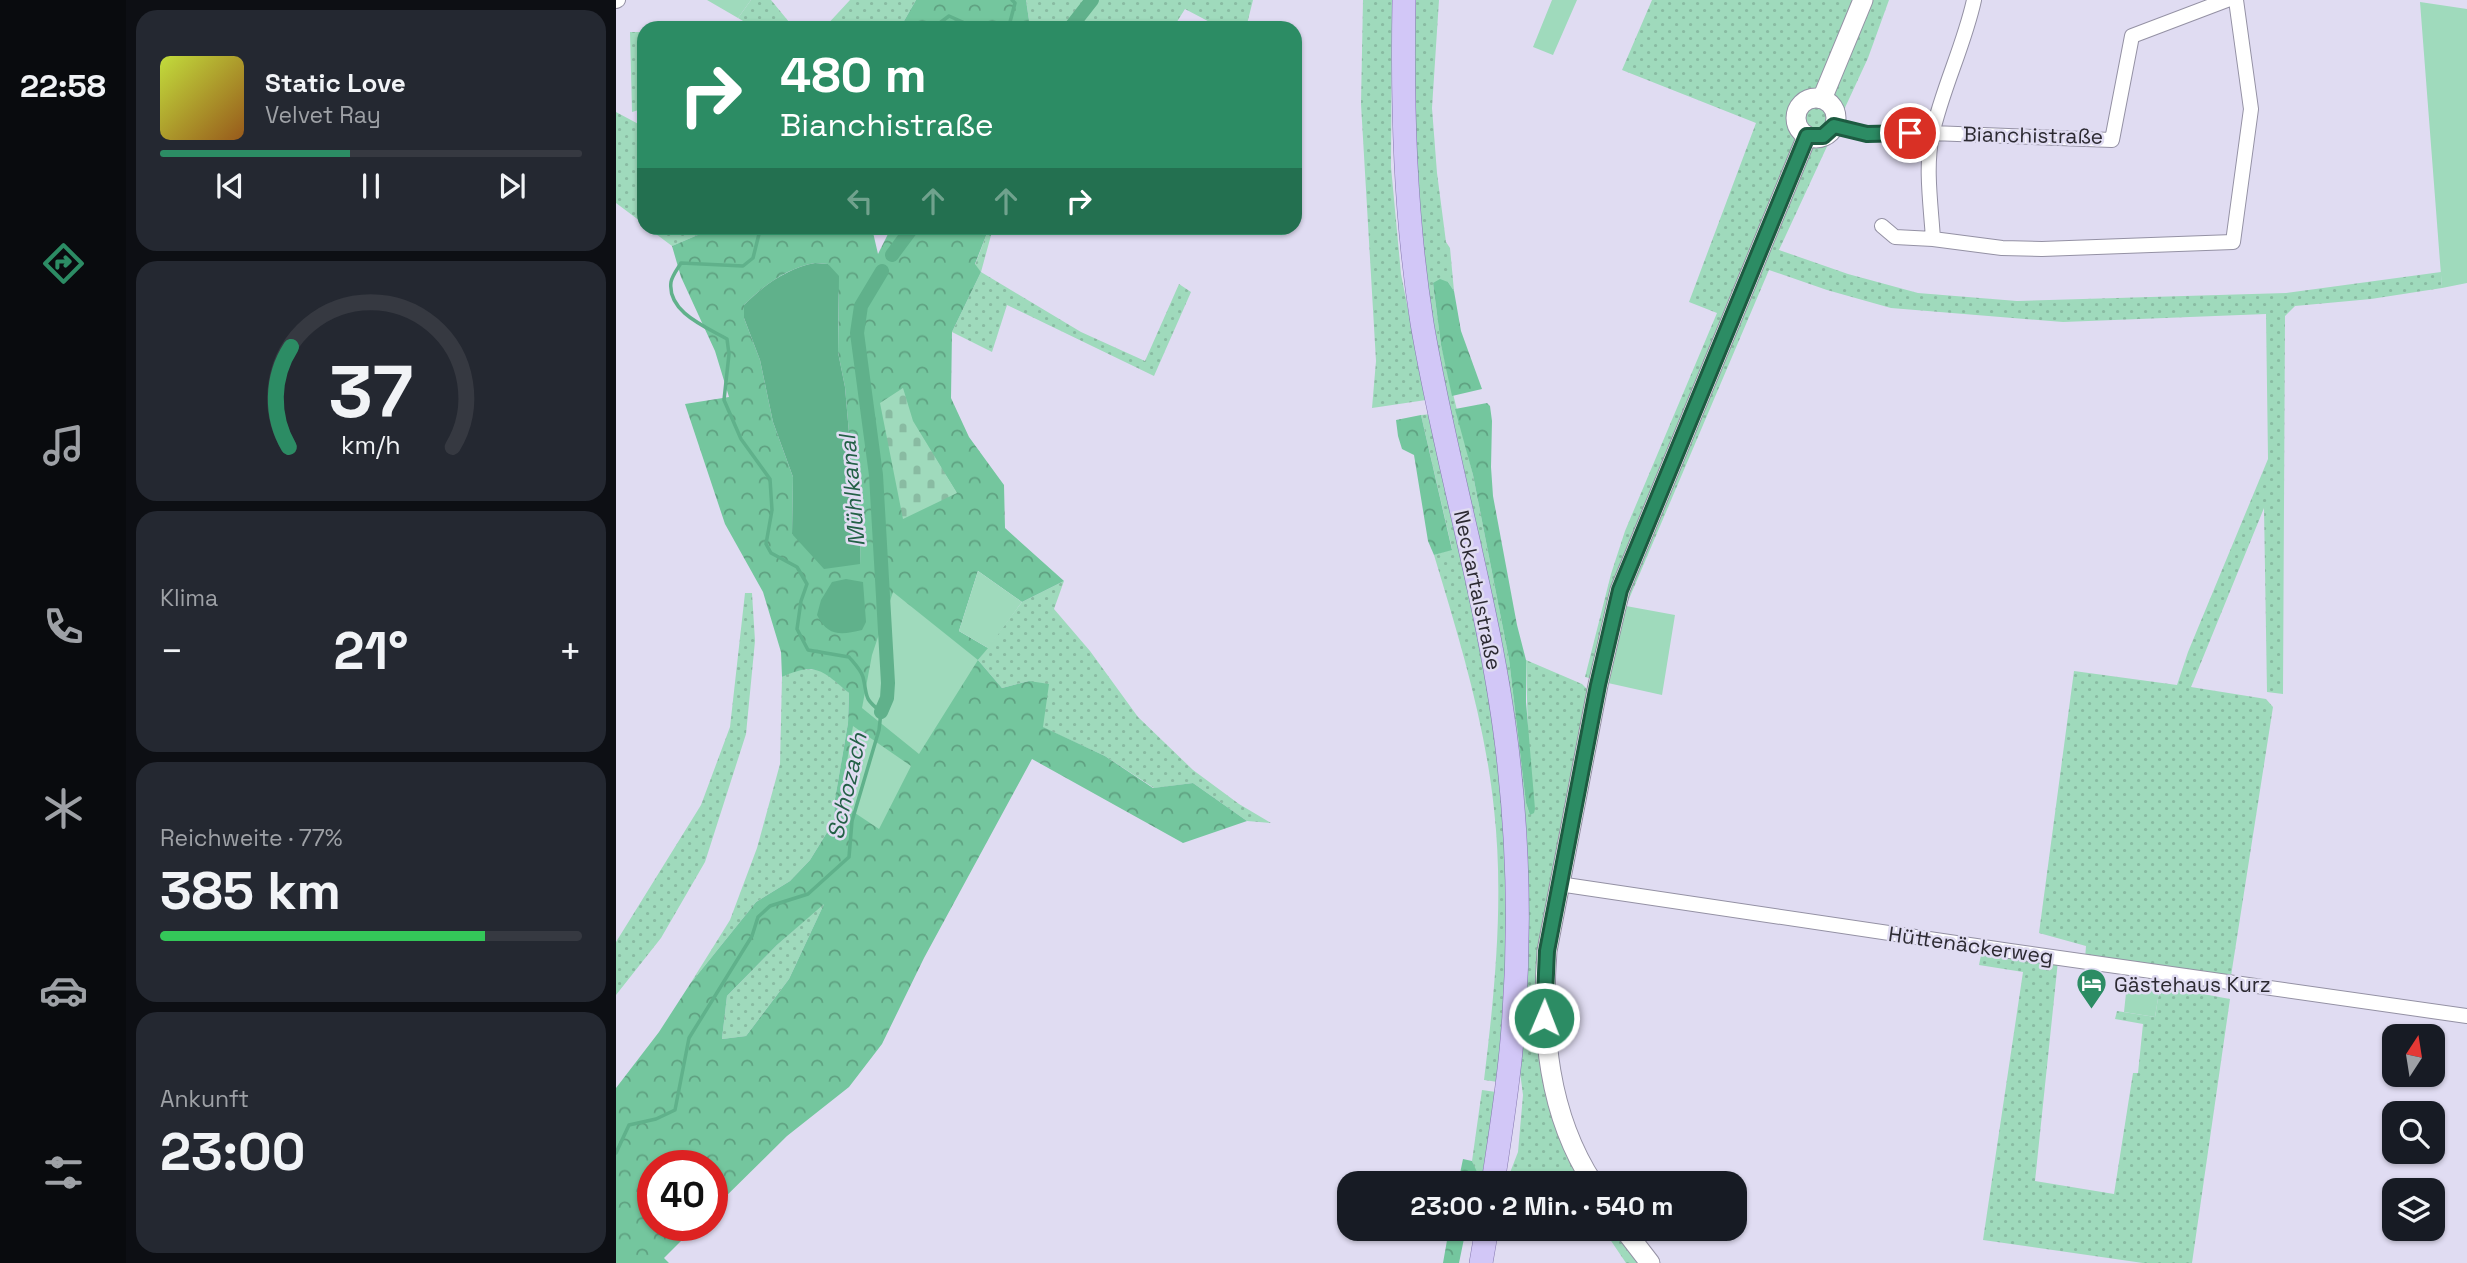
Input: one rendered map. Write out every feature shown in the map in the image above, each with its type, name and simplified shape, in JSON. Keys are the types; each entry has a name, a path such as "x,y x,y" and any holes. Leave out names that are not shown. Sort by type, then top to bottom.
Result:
{"main road":[{"name":"Neckartalstraße","path":"1404,0 1402,113 1407,214 1423,324 1483,609 1502,715 1514,832 1516,978 1512,1042 1495,1171"},
{"path":"1482,1263 1485,1241"}],"street":[{"path":"1822,99 1863,0"},
{"path":"1933,239 1929,162 1932,133 1970,21 1974,0"},
{"name":"Bianchistraße","path":"1834,126 1867,134 1932,133 2112,140 2132,36 2227,0"},
{"path":"1882,226 1895,237 2003,248 2234,242 2251,109 2236,0"},
{"path":"1822,99 1835,110 1834,126 1823,136 1807,136 1798,125 1798,110 1808,100 1822,99"},
{"path":"1587,1171 1567,1132 1550,1071 1544,986 1547,951 1559,884 1598,685 1620,590 1807,136"},
{"name":"Hüttenäckerweg","path":"1559,884 2467,1016"},
{"path":"1633,1241 1650,1263"}],"green space":[{"path":"707,0 751,0 738,18"},
{"path":"751,0 771,0 788,21 743,21 738,18"},
{"path":"850,0 916,0 904,21 830,21"},
{"path":"916,0 1026,0 1029,20 1029,21 904,21"},
{"path":"1026,0 1253,0 1248,21 1208,21 1185,9 1177,21 1029,20"},
{"path":"1363,0 1392,0 1391,167 1401,274 1426,400 1372,408 1376,361 1361,104"},
{"path":"1412,0 1439,0 1432,108 1437,173 1446,242 1450,248 1454,291 1448,282 1433,283 1441,345 1473,475 1509,659 1526,803 1530,815 1526,660 1582,684 1588,690 1536,998 1536,1019 1548,1090 1583,1171 1511,1171 1518,1152 1523,1095 1520,1072 1527,912 1427,300 1413,173"},
{"path":"1552,0 1577,0 1553,55 1533,47"},
{"path":"1652,0 1889,0 1868,58 1779,250 1848,274 1918,293 2017,301 2286,293 2441,272 2442,288 2371,299 2295,306 2285,316 2283,694 2267,692 2264,508 2191,687 2266,699 2273,707 2231,976 2085,959 2086,946 2039,933 2074,671 2177,685 2188,652 2268,459 2266,314 2063,322 1891,308 1769,270 1626,606 1608,683 1585,677 1611,574 1625,531 1717,313 1689,302 1756,123 1622,70"},
{"path":"2420,2 2467,9 2467,283 2442,288"},
{"path":"630,32 637,32 637,110 632,112"},
{"path":"616,112 637,123 637,219 616,203"},
{"path":"657,235 698,235 672,246"},
{"path":"698,235 874,235 878,254 888,235 986,235 975,264 981,272 952,332 951,398 969,437 1004,485 1005,528 1064,581 1022,602 978,571 959,631 988,648 978,660 1002,688 1029,681 1049,684 1043,727 1105,756 1153,788 1193,783 1247,821 1183,843 1032,759 924,958 882,1044 849,1087 787,1136 728,1194 728,1150 637,1150 637,1241 681,1241 664,1258 669,1263 616,1263 616,1088 659,1032 690,984 756,902 790,881 810,860 834,821 835,799 848,723 849,693 825,674 811,669 782,677 781,652 763,592 725,524 685,404 729,397 715,351 681,277 672,246","holes":["828,264 839,294 838,352 845,387 852,468 861,521 860,564 792,534 793,477 773,422 760,360 744,318 744,305 768,284 805,265","912,421 956,492 903,518","824,904 789,979 746,1036 722,1039 727,996 777,945"]},
{"path":"986,235 991,235 981,272 975,265"},
{"path":"981,272 1081,332 1145,361 1179,284 1191,292 1154,376 1007,305 992,352 952,332"},
{"path":"1440,279 1448,282 1454,291 1461,331 1482,389 1452,396 1441,345 1433,283"},
{"path":"903,388 913,421 957,493 903,519 880,403"},
{"path":"1487,403 1492,421 1493,496 1526,660 1526,702 1535,809 1530,815 1526,803 1509,659 1473,475 1455,409"},
{"path":"1432,414 1484,657 1501,769 1509,919 1498,1082 1484,1080 1495,978 1498,911 1494,809 1478,712 1434,555 1452,549 1421,415"},
{"path":"1421,415 1452,550 1434,555 1428,541 1414,455 1402,449 1396,420"},
{"path":"978,571 1022,602 988,648 959,631"},
{"path":"1064,581 1054,609 1090,651 1138,717 1193,770 1239,804 1271,823 1247,821 1193,783 1154,788 1105,756 1042,727 1029,681 1002,688 978,660 1022,602"},
{"path":"893,592 978,660 919,754 862,708 872,655"},
{"path":"745,593 752,593 755,641 746,734 705,862 661,938 616,995 616,942 701,805 730,727"},
{"path":"1626,606 1675,615 1662,695 1608,683"},
{"path":"798,669 823,670 849,693 848,723 835,799 834,821 810,860 790,881 756,902 690,984 730,920 757,848 780,764 782,677"},
{"path":"853,726 911,766 879,829 840,803"},
{"path":"825,902 789,979 746,1036 722,1039 727,996 777,945"},
{"path":"1982,950 2058,961 2035,1181 2114,1194 2133,1073 2138,1073 2143,1024 2115,1019 2117,1011 2155,1017 2160,986 2230,999 2192,1263 2143,1263 1983,1240 2023,972 1979,965"},
{"path":"2145,984 2160,986 2155,1017 2124,1012 2126,993"},
{"path":"1482,1090 1496,1092 1483,1171 1476,1171 1472,1161"},
{"path":"1463,1159 1472,1161 1477,1171 1460,1171"},
{"path":"1447,1241 1464,1241 1459,1263 1443,1263"},
{"path":"1611,1241 1626,1241 1641,1263 1626,1263"}],"water":[{"path":"815,263 828,264 839,276 838,352 845,387 852,468 861,521 860,564 824,569 792,534 793,477 773,422 760,360 744,318 744,305 759,291 785,273"},
{"path":"846,579 863,582 866,622 862,630 836,633 826,627 817,615 821,600 832,582"}],"waterway":[{"name":"Schozach","path":"1010,21 1015,3 1012,0"},
{"name":"Mühlkanal","path":"1076,21 1092,0"},
{"name":"Schozach","path":"942,21 949,16 960,21"},
{"name":"Schozach","path":"616,1153 629,1125 656,1119 675,1110 689,1038 752,936 758,917 770,906 808,894 849,857 852,821 879,730 881,712 869,700 862,674 855,664 849,657 808,650 797,629 801,601 807,584 797,567 771,553 766,544 772,510 770,479 741,439 724,400 729,354 727,339 699,324 681,310 671,293 671,282 681,263 743,266 753,258 759,235"},
{"name":"Mühlkanal","path":"892,255 907,235"},
{"name":"Mühlkanal","path":"881,712 887,698 888,683 876,475 857,333 861,306 882,271"}],"place":[{"name":"Gästehaus Kurz","path":"2091,1011"}],"route":[{"path":"1544,1018 1547,951 1598,685 1620,590 1733,314 1807,136 1823,136 1834,126 1867,134 1910,133"}]}
